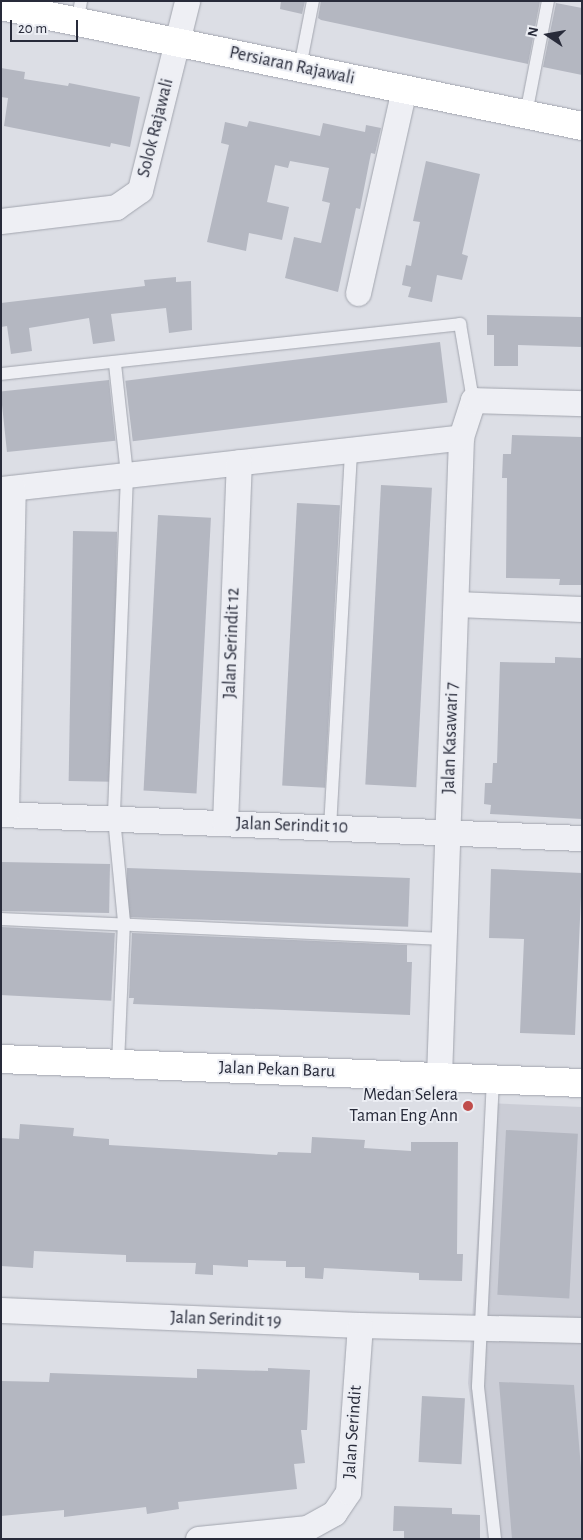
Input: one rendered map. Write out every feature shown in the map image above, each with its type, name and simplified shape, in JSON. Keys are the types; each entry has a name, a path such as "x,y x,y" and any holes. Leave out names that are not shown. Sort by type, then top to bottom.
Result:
{"street":[{"name":"Solok Rajawali","path":"1,221 116,207 140,190 188,1"},
{"name":"Persiaran Rajawali","path":"1,6 79,11 178,42 582,126"},
{"path":"358,293 404,89"},
{"path":"473,400 582,403"},
{"name":"Jalan Kasawari 7","path":"439,1077 462,437 473,400"},
{"path":"3,814 7,488 462,437"},
{"name":"Jalan Serindit 12","path":"225,823 238,462"},
{"path":"456,604 582,610"},
{"name":"Jalan Serindit 10","path":"3,814 582,838"},
{"name":"Jalan Pekan Baru","path":"1,1059 582,1083"},
{"name":"Jalan Serindit 19","path":"1,1310 360,1325 582,1330"},
{"name":"Jalan Serindit","path":"198,1539 307,1528 334,1513 348,1492 360,1325"}],"lane":[{"path":"300,67 313,1"},
{"path":"526,114 548,1"},
{"path":"1,374 115,364 460,324 473,400"},
{"path":"115,364 127,475 114,818 124,925 118,1064"},
{"path":"330,828 350,450"},
{"path":"1,919 444,939"},
{"path":"493,1079 479,1329 478,1387 495,1539"}],"shaded area":[{"path":"486,1103 582,1107 582,1539 490,1539 468,1383"}],"building":[{"path":"281,1 305,1 302,14 280,9"},
{"path":"321,1 540,1 528,64 321,20 318,18"},
{"path":"556,3 582,8 582,75 543,67"},
{"path":"1,68 25,72 24,79 68,86 69,83 140,97 130,147 111,143 110,147 4,126 8,98 1,97"},
{"path":"249,121 320,136 323,123 365,132 366,125 381,128 375,154 371,153 360,209 356,208 338,292 285,278 294,237 321,243 330,203 322,201 329,168 290,161 288,168 275,165 267,202 289,207 282,240 249,233 246,251 207,242 229,145 221,143 225,122 247,127"},
{"path":"426,161 480,174 462,254 468,256 462,280 437,275 432,302 408,297 411,287 402,285 406,265 411,266 420,222 413,221"},
{"path":"176,277 176,282 191,281 192,330 169,333 166,308 111,314 115,341 93,344 89,318 29,328 32,351 11,354 7,326 1,327 1,303 145,286 144,280"},
{"path":"487,315 582,317 582,347 518,345 518,366 494,366 494,335 487,335"},
{"path":"440,342 447,403 133,441 125,381"},
{"path":"109,380 115,441 7,452 1,391"},
{"path":"512,435 582,437 582,585 559,585 560,579 506,578 507,478 502,478 503,454 511,454"},
{"path":"381,485 432,488 416,787 365,785"},
{"path":"297,503 340,505 325,788 282,786"},
{"path":"158,515 211,518 196,793 144,791"},
{"path":"73,531 117,532 113,782 69,781"},
{"path":"555,657 582,658 582,819 490,814 491,805 484,804 485,783 492,783 493,763 497,763 500,662 555,663"},
{"path":"1,862 110,864 109,913 1,911"},
{"path":"127,868 410,878 408,927 125,917"},
{"path":"491,869 582,873 575,1035 520,1033 524,939 489,938"},
{"path":"1,927 115,933 111,1001 1,995"},
{"path":"132,933 407,945 407,962 412,962 410,1015 133,1004 134,998 129,998"},
{"path":"20,1124 74,1128 73,1136 109,1139 109,1145 277,1155 278,1152 311,1153 312,1137 365,1140 364,1148 411,1151 411,1142 458,1142 457,1254 463,1254 462,1281 419,1280 419,1273 324,1268 323,1279 305,1278 305,1267 286,1267 286,1261 248,1260 248,1267 213,1265 213,1275 195,1274 196,1263 126,1262 126,1255 34,1251 33,1268 1,1266 1,1138 19,1139"},
{"path":"506,1130 578,1134 569,1299 497,1295"},
{"path":"268,1368 310,1370 307,1430 301,1430 305,1463 294,1464 297,1489 178,1502 179,1509 147,1514 146,1507 64,1517 64,1510 1,1516 1,1381 49,1382 50,1373 197,1378 197,1369 268,1371"},
{"path":"499,1382 574,1385 582,1480 582,1539 512,1539"},
{"path":"422,1396 465,1398 461,1464 419,1462"},
{"path":"394,1506 452,1508 452,1514 480,1515 480,1539 404,1539 404,1531 393,1531"}],"place":[{"name":"Medan Selera Taman Eng Ann","path":"468,1106"}]}
